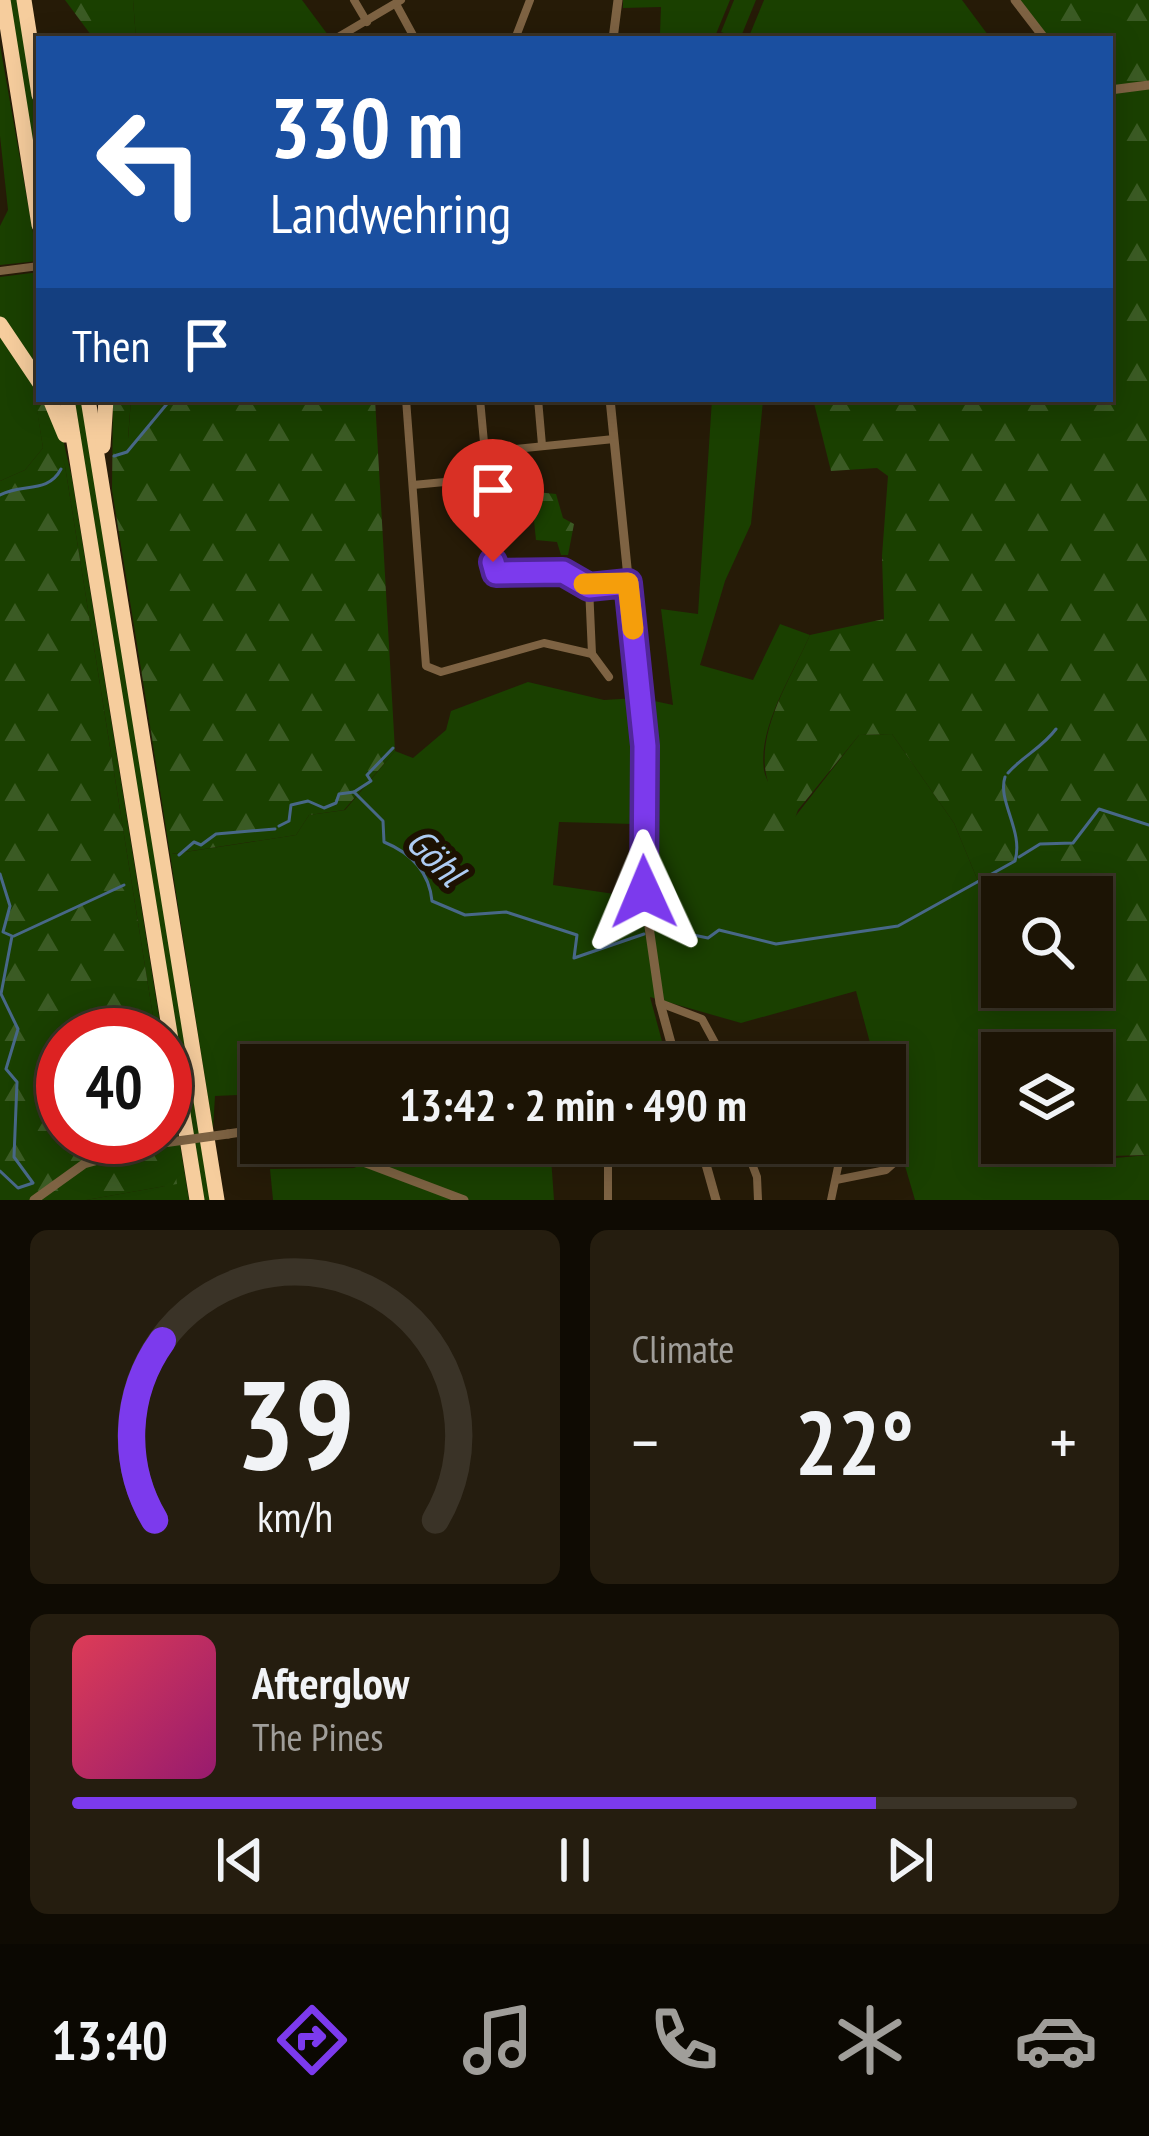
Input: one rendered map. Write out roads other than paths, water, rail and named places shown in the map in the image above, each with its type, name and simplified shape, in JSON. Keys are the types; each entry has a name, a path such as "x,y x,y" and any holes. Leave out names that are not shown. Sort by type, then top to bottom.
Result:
{"highway":[{"path":"3,0 36,208"},
{"path":"24,0 36,76"},
{"path":"0,324 36,378"},
{"path":"51,402 78,464"},
{"path":"68,402 196,1200"},
{"path":"88,402 217,1200"},
{"path":"102,485 106,402"}],"street":[{"path":"354,0 367,22"},
{"path":"512,36 530,0"},
{"path":"613,36 618,0"},
{"path":"1015,0 1043,36"},
{"path":"341,36 398,2 414,36"},
{"path":"1113,90 1149,85"},
{"path":"0,271 36,267"},
{"path":"406,402 425,661 431,671 544,643 592,654"},
{"path":"480,402 496,573 563,572 589,587 628,583"},
{"path":"538,402 542,446"},
{"path":"610,402 645,746 644,892 672,1044"},
{"path":"485,452 614,439"},
{"path":"413,485 487,478"},
{"path":"589,587 592,654 609,677"},
{"path":"661,1003 703,1019 718,1044"},
{"path":"34,1200 84,1164 156,1144 240,1132"},
{"path":"369,1164 464,1200"},
{"path":"608,1164 608,1200"},
{"path":"706,1164 716,1200"},
{"path":"752,1164 758,1200"},
{"path":"832,1200 839,1164"},
{"path":"836,1180 886,1170 893,1164"}],"waterway":[{"name":"Göhl","path":"114,456 127,452 169,402"},
{"name":"Göhl","path":"0,495 42,485 61,469"},
{"name":"Göhl","path":"1008,773 1056,729"},
{"path":"354,792 371,781 367,775 393,748"},
{"name":"Göhl","path":"654,927 708,938 719,930 776,944 898,926 1015,861 1005,777"},
{"name":"Göhl","path":"279,826 289,821 291,805 308,801 324,808 336,803 339,794 354,792 383,821 384,842 423,872 432,901 465,915 506,912 577,935 574,958 644,934"},
{"name":"Göhl","path":"1019,857 1040,844 1073,843 1099,809 1149,825"},
{"name":"Göhl","path":"179,855 194,842 201,845 216,834 275,829"},
{"name":"Göhl","path":"0,874 10,906 3,932 12,936 1,994 18,1029 6,1069 17,1082 14,1157 33,1183 18,1188 0,1171"},
{"name":"Göhl","path":"14,936 124,885"}]}
